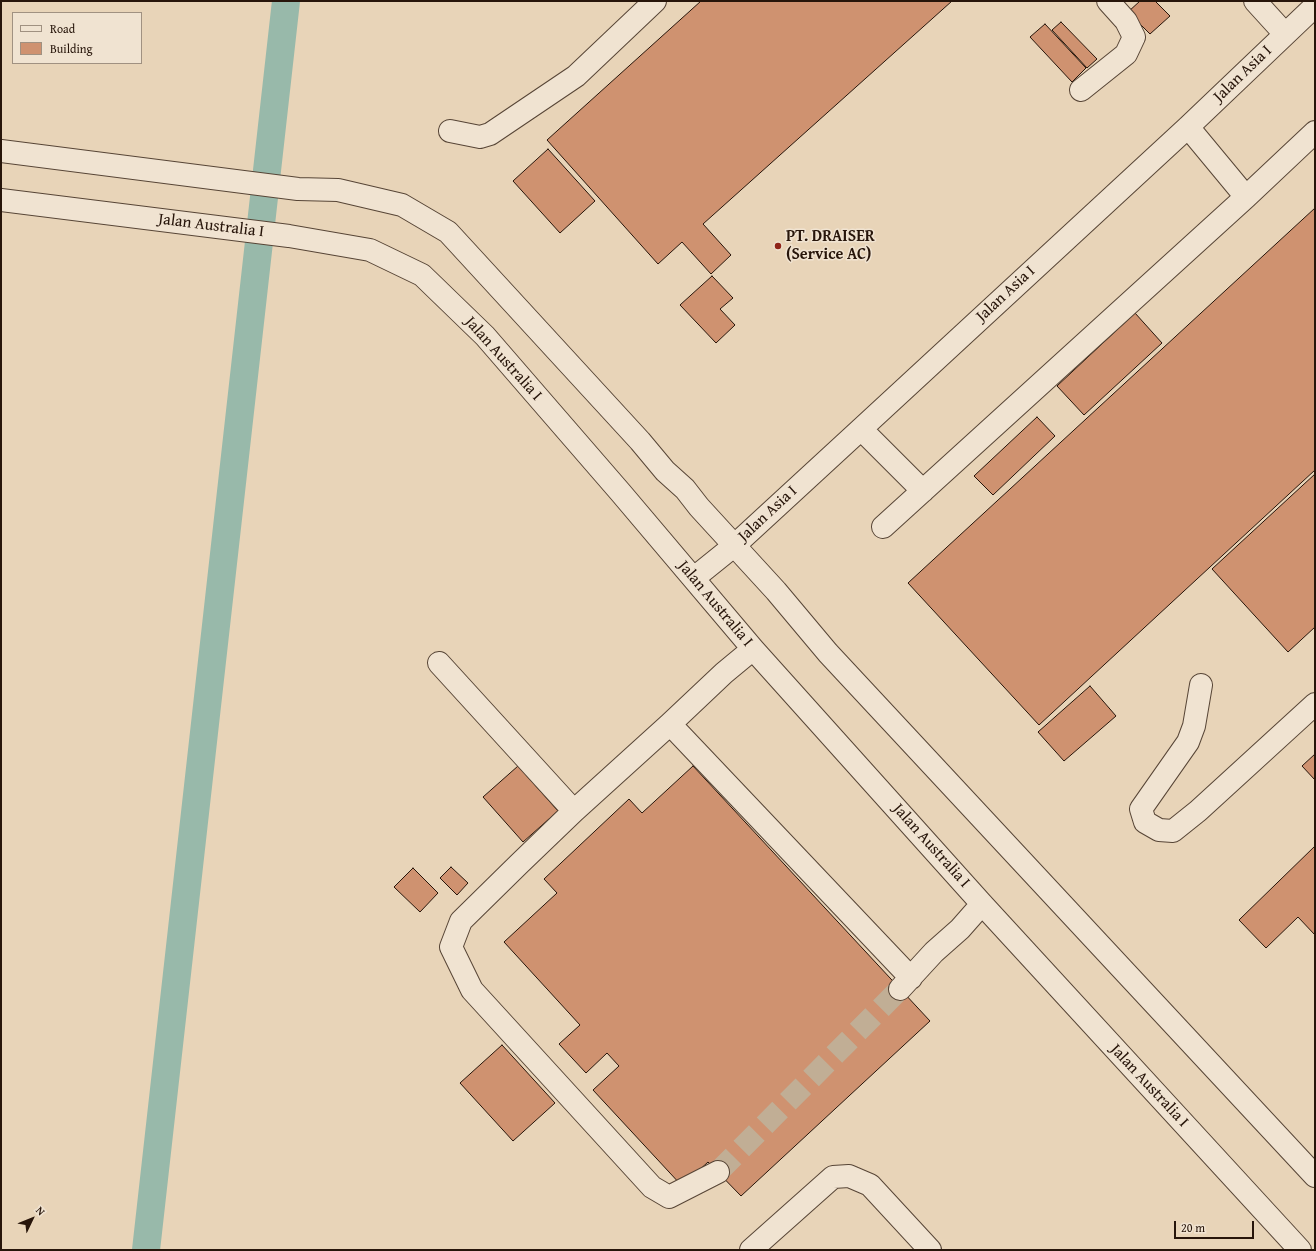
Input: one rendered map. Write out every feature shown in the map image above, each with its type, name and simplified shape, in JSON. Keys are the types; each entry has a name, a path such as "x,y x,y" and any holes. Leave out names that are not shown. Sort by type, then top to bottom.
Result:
{"lane":[{"path":"450,131 480,137 490,134 576,76 655,1"},
{"path":"1081,90 1126,54 1134,37 1126,21 1108,1"},
{"path":"1255,1 1285,34"},
{"name":"Jalan Asia I","path":"694,578 734,545 1188,126 1315,6"},
{"path":"1188,126 1246,196"},
{"path":"883,527 1315,132"},
{"path":"1,151 210,178 298,188 338,190 402,205 448,232 640,441 665,471 685,489 699,507 776,591 828,653 1315,1176"},
{"name":"Jalan Australia I","path":"1,200 289,236 370,250 422,275 485,336 622,493 753,649 982,904 1300,1250"},
{"path":"861,428 923,490"},
{"path":"718,1172 669,1197 652,1187 472,990 451,947 461,921 574,811 670,724 724,672 753,649"},
{"path":"439,663 574,811"},
{"path":"1201,685 1194,726 1188,742 1141,809 1145,822 1159,830 1173,831 1198,811 1315,704"},
{"path":"670,724 906,984 934,952 960,929 982,904"},
{"path":"751,1250 833,1177 841,1176 849,1176 870,1185 930,1250"}],"building":[{"path":"701,1 952,1 703,224 731,255 711,274 682,242 658,264 547,140"},
{"path":"1140,1 1155,1 1170,16 1150,34 1128,12"},
{"path":"1061,22 1097,59 1087,68 1052,30"},
{"path":"1045,24 1086,68 1072,82 1030,37"},
{"path":"548,149 595,201 560,233 513,181"},
{"path":"1315,208 1315,470 1039,725 908,583"},
{"path":"712,276 733,298 720,309 735,325 716,343 680,305"},
{"path":"1135,313 1162,343 1084,415 1057,386"},
{"path":"1037,417 1055,436 993,495 974,476"},
{"path":"1315,474 1315,627 1288,652 1212,569"},
{"path":"1090,686 1116,716 1064,761 1038,732"},
{"path":"1315,754 1315,780 1302,766"},
{"path":"518,766 558,811 523,842 483,797"},
{"path":"693,766 930,1021 741,1196 708,1162 682,1186 593,1090 619,1066 607,1053 586,1073 559,1044 580,1025 504,942 557,893 544,879 629,799 642,813"},
{"path":"1315,846 1315,935 1298,917 1266,948 1239,920"},
{"path":"451,867 468,883 457,895 440,878"},
{"path":"413,868 438,893 420,912 394,887"},
{"path":"502,1045 555,1103 513,1141 460,1083"}],"waterway":[{"path":"146,1250 286,1"}],"tunnel":[{"path":"718,1172 900,989"}],"place":[{"name":"PT. DRAISER (Service AC)","path":"778,246"}]}
